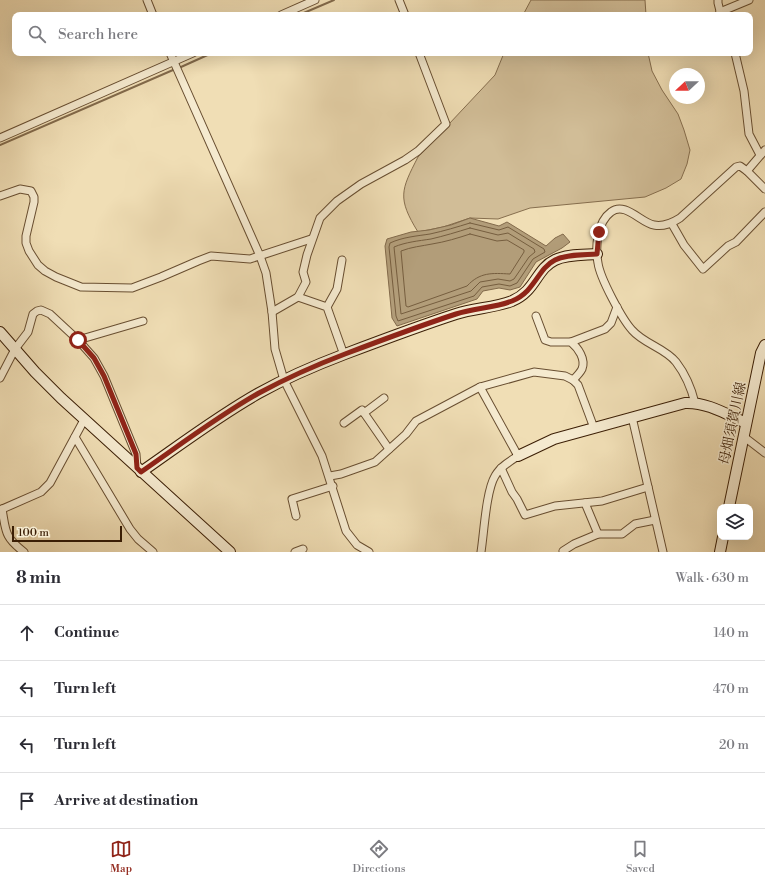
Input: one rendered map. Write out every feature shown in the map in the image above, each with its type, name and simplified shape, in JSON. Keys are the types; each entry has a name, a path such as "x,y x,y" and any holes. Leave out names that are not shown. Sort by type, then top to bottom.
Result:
{"street":[{"path":"147,0 153,12"},
{"path":"288,12 315,0"},
{"path":"399,0 404,12"},
{"path":"718,0 720,12"},
{"path":"725,12 749,0"},
{"path":"171,56 260,256 266,273 272,312 275,349 284,380 320,450 330,476 346,531 357,545 369,552"},
{"path":"0,138 187,56"},
{"path":"272,312 298,297 306,282 303,272 312,239 320,218 337,201 361,184 405,160 418,151 446,124 420,56"},
{"path":"736,56 744,91 749,134 763,152 747,171"},
{"path":"695,403 688,378 675,360 640,338 631,329 617,308 602,277 598,264 597,254 599,232 604,218 611,211 621,209 635,214 654,225 672,224 736,167 740,166 747,171 765,190"},
{"path":"0,196 20,189 31,191 34,197 34,202 26,236 26,243 29,252 38,265 45,271 81,287 132,288 211,256 250,259 312,239"},
{"path":"672,224 684,245 703,269 728,246 736,242 765,212"},
{"path":"139,470 259,393 284,380 344,355 458,314 509,302 518,298 531,288 549,263 556,259 597,254"},
{"path":"342,260 337,289 327,307 344,355"},
{"path":"298,297 327,307"},
{"path":"536,316 545,340 551,342 572,342 605,329 611,323 617,308"},
{"path":"0,378 15,349 28,332 33,314 41,310 50,314 78,340 94,358 104,376 136,454 139,470"},
{"path":"78,340 143,321"},
{"path":"0,332 40,378 84,420 230,552"},
{"path":"572,342 577,347 583,363 582,369 573,380"},
{"name":"母畑須賀川線","path":"730,504 743,436 765,345"},
{"path":"330,476 341,474 374,462 406,434 416,421 480,387 534,372 566,376 573,380 578,385 594,428"},
{"path":"480,387 518,456"},
{"path":"364,413 384,398"},
{"path":"482,552 489,492 494,476 501,468 518,456 554,439 675,406 695,403 711,406 746,423"},
{"path":"344,423 362,410 389,449"},
{"path":"632,417 662,552"},
{"path":"24,552 18,550 10,540 1,509 41,492 46,488 84,420"},
{"path":"75,436 130,529 138,539 153,552"},
{"path":"743,436 765,453"},
{"path":"501,468 525,515 555,506 602,501 648,487"},
{"path":"296,516 292,498 333,486"},
{"path":"585,503 598,534"},
{"path":"563,551 574,544 598,534 622,534 635,524 655,520"},
{"path":"720,552 722,540"},
{"path":"295,552 303,549"}],"shaded area":[{"path":"531,0 645,0 646,12 525,12"},
{"path":"503,56 649,56 652,71 669,100 669,104 671,104 678,114 690,150 687,164 681,179 666,188 645,197 530,208 498,219 470,218 443,227 418,232 407,211 404,202 404,194 408,178 418,157 495,75"}],"water":[{"path":"470,218 499,226 507,222 546,246 555,238 563,234 570,242 536,262 520,287 510,290 499,288 483,291 477,299 397,326 392,318 385,246 387,239 411,232 451,225"}],"waterway":[{"path":"306,12 334,0"},
{"path":"181,67 205,56"},
{"path":"0,145 173,70"}],"route":[{"path":"78,340 94,358 104,376 136,454 137,468 141,472 219,418 259,393 284,380 344,355 458,314 509,302 518,298 531,288 549,263 556,259 597,254 599,232"}]}
